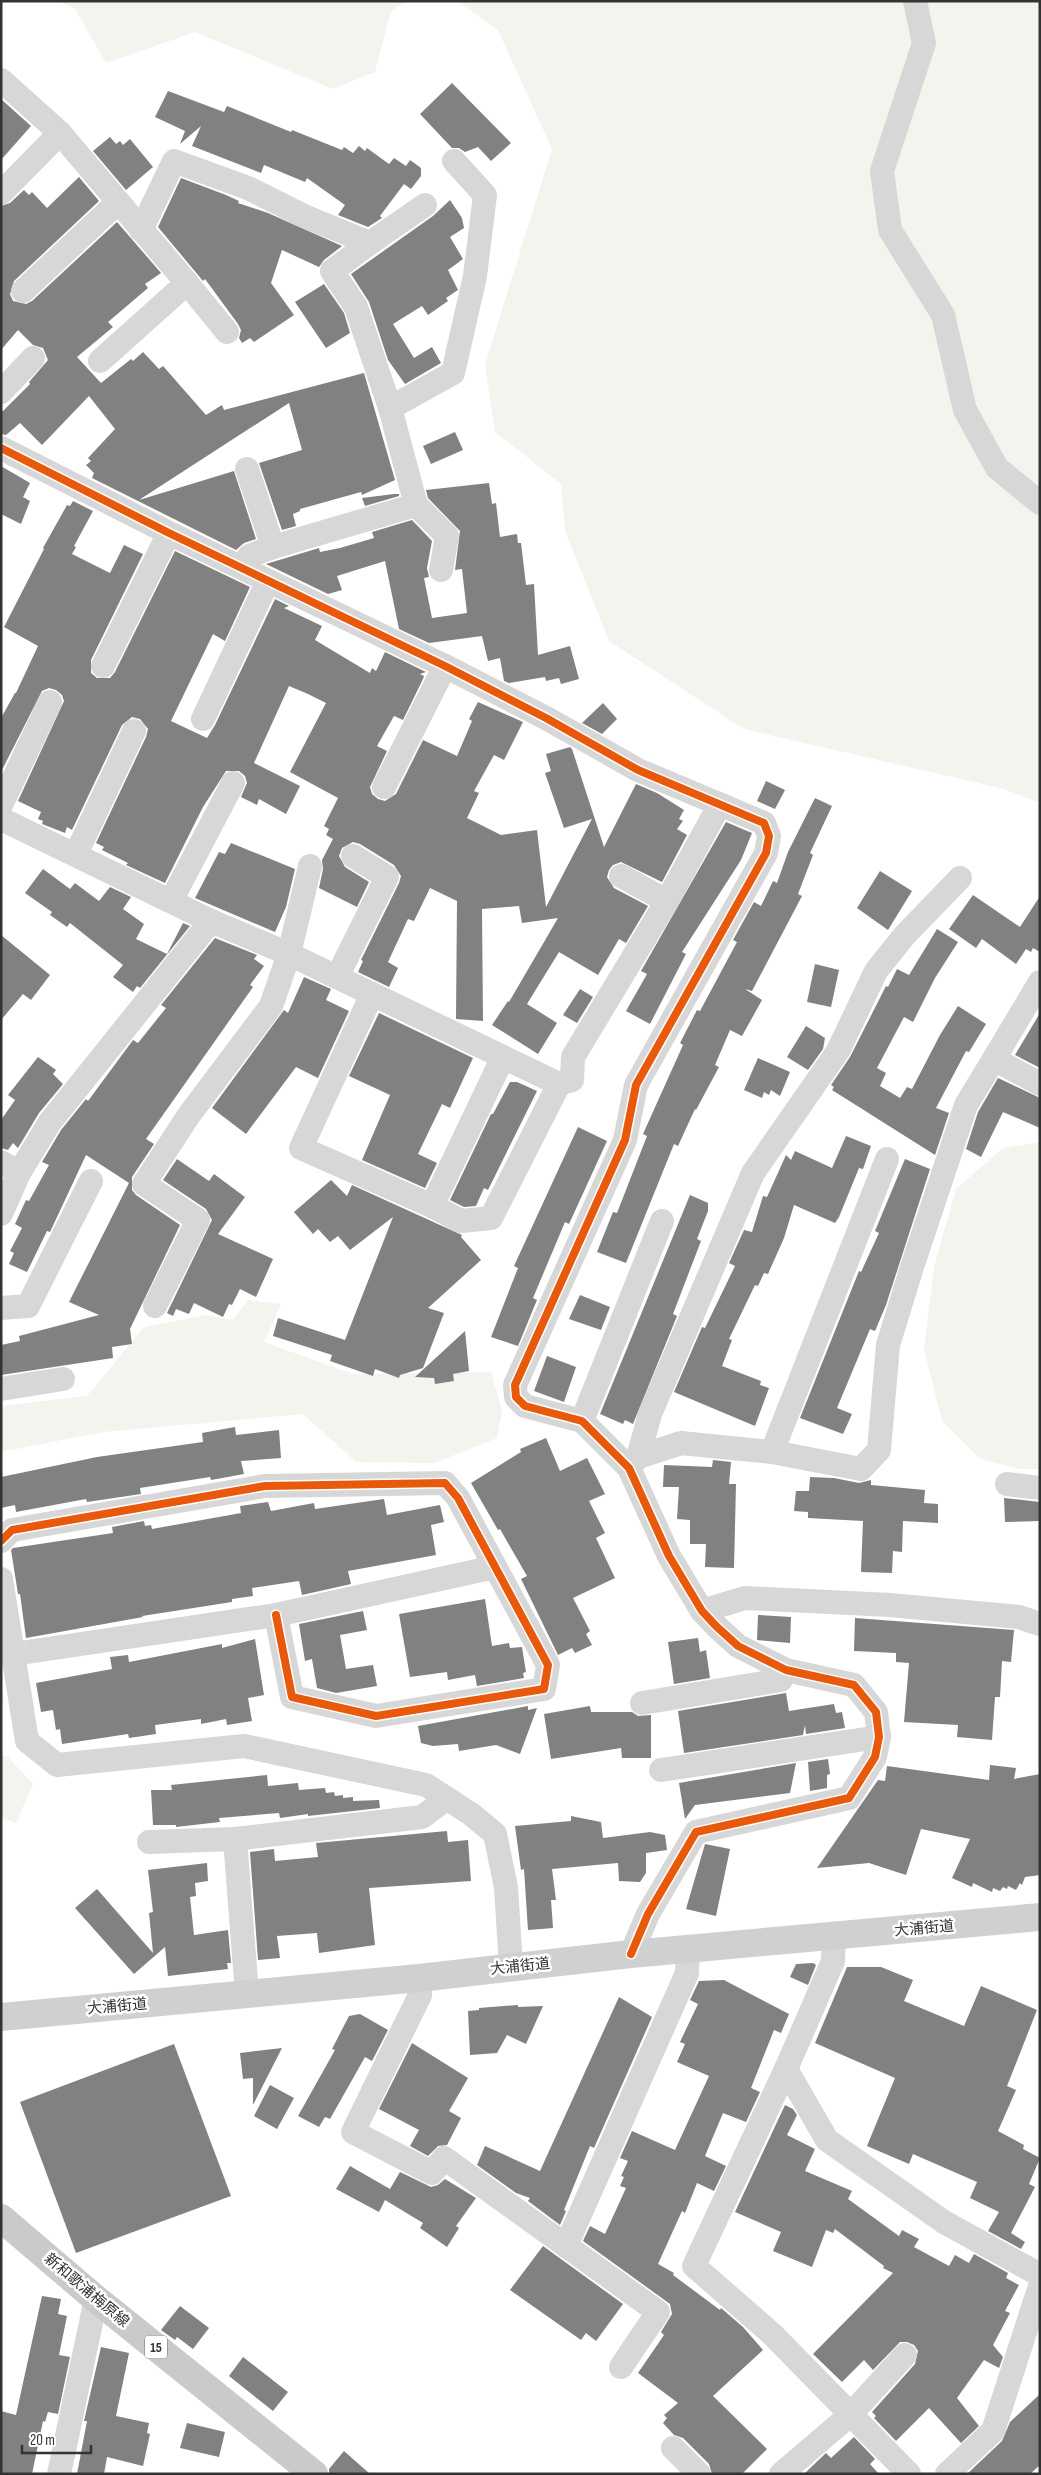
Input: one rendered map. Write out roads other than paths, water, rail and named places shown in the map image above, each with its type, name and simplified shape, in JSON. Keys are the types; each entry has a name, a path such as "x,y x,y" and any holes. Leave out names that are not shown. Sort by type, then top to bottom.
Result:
{"main road":[{"name":"新和歌浦梅原線","path":"1,2218 96,2299 314,2474"}],"street":[{"path":"915,1 924,43 882,171 890,230 942,316 965,410 974,427 997,468 1040,503"},
{"path":"1,80 60,133 227,332"},
{"path":"1,192 60,133"},
{"path":"141,230 174,161 248,188 304,216 370,243"},
{"path":"390,408 453,373 475,276 485,195 454,161"},
{"path":"23,291 118,202"},
{"path":"425,206 332,271 356,306 390,408 416,505 447,536 441,570"},
{"path":"100,361 187,283"},
{"path":"1,392 33,358"},
{"path":"1,448 268,581 445,666 546,718 638,770 764,823 769,836 766,853 636,1085 625,1140 515,1384 516,1397 525,1406 582,1421 634,1463 668,1556 702,1611 738,1646 786,1670 854,1685 876,1712 879,1737 875,1757 849,1798 696,1832 648,1914 630,1954"},
{"path":"247,469 273,547"},
{"path":"243,568 249,556 273,547 416,505"},
{"path":"104,666 169,532"},
{"path":"204,719 268,581"},
{"path":"384,787 445,666"},
{"path":"1,805 50,702"},
{"path":"76,854 134,731"},
{"path":"171,901 233,782"},
{"path":"1,819 211,921 289,954 559,1084 572,1080 573,1057 667,901 720,804"},
{"path":"337,977 387,877 352,856"},
{"path":"155,1306 198,1220 144,1184 189,1115 271,1006 289,954 310,866"},
{"path":"621,876 667,901"},
{"path":"634,1463 650,1414 753,1173 838,1051 876,971 904,936 960,878"},
{"path":"1,1214 10,1168 50,1122 211,921"},
{"path":"634,1463 681,1443 772,1452 860,1470 879,1450 888,1344 966,1106 1039,984"},
{"path":"372,994 301,1148 432,1206 461,1222 491,1218 559,1084"},
{"path":"432,1206 503,1057"},
{"path":"994,1059 1040,1084"},
{"path":"772,1452 887,1158"},
{"path":"1,1308 28,1306 91,1181"},
{"path":"582,1421 662,1221"},
{"path":"1,1390 63,1379"},
{"path":"1,1541 12,1530 265,1486 445,1483 458,1498 548,1665 544,1689 376,1716 292,1697 276,1615"},
{"path":"1007,1484 1040,1488"},
{"path":"14,1654 276,1615 495,1567"},
{"path":"1,1579 27,1741 57,1765 244,1746 426,1785 471,1814 495,1834 506,1887 511,1967"},
{"path":"702,1611 745,1598 890,1605 1019,1617 1040,1624"},
{"path":"642,1703 781,1680 786,1670"},
{"path":"661,1770 879,1737"},
{"path":"149,1842 235,1839 422,1817 446,1799"},
{"path":"235,1839 247,1994"},
{"name":"大浦街道","path":"1,2017 419,1978 630,1954 1040,1917"},
{"path":"834,1936 833,1961 786,2069 694,2266 772,2334 909,2474"},
{"path":"566,2246 686,1974 688,1950"},
{"path":"419,1978 420,1995 353,2132 432,2173 444,2158 658,2312 621,2368"},
{"path":"786,2069 827,2140 944,2222 1040,2275"},
{"path":"947,2474 993,2432 1040,2286"},
{"path":"59,2474 96,2299"},
{"path":"782,2474 850,2415 905,2356"},
{"path":"673,2448 699,2474"}]}
